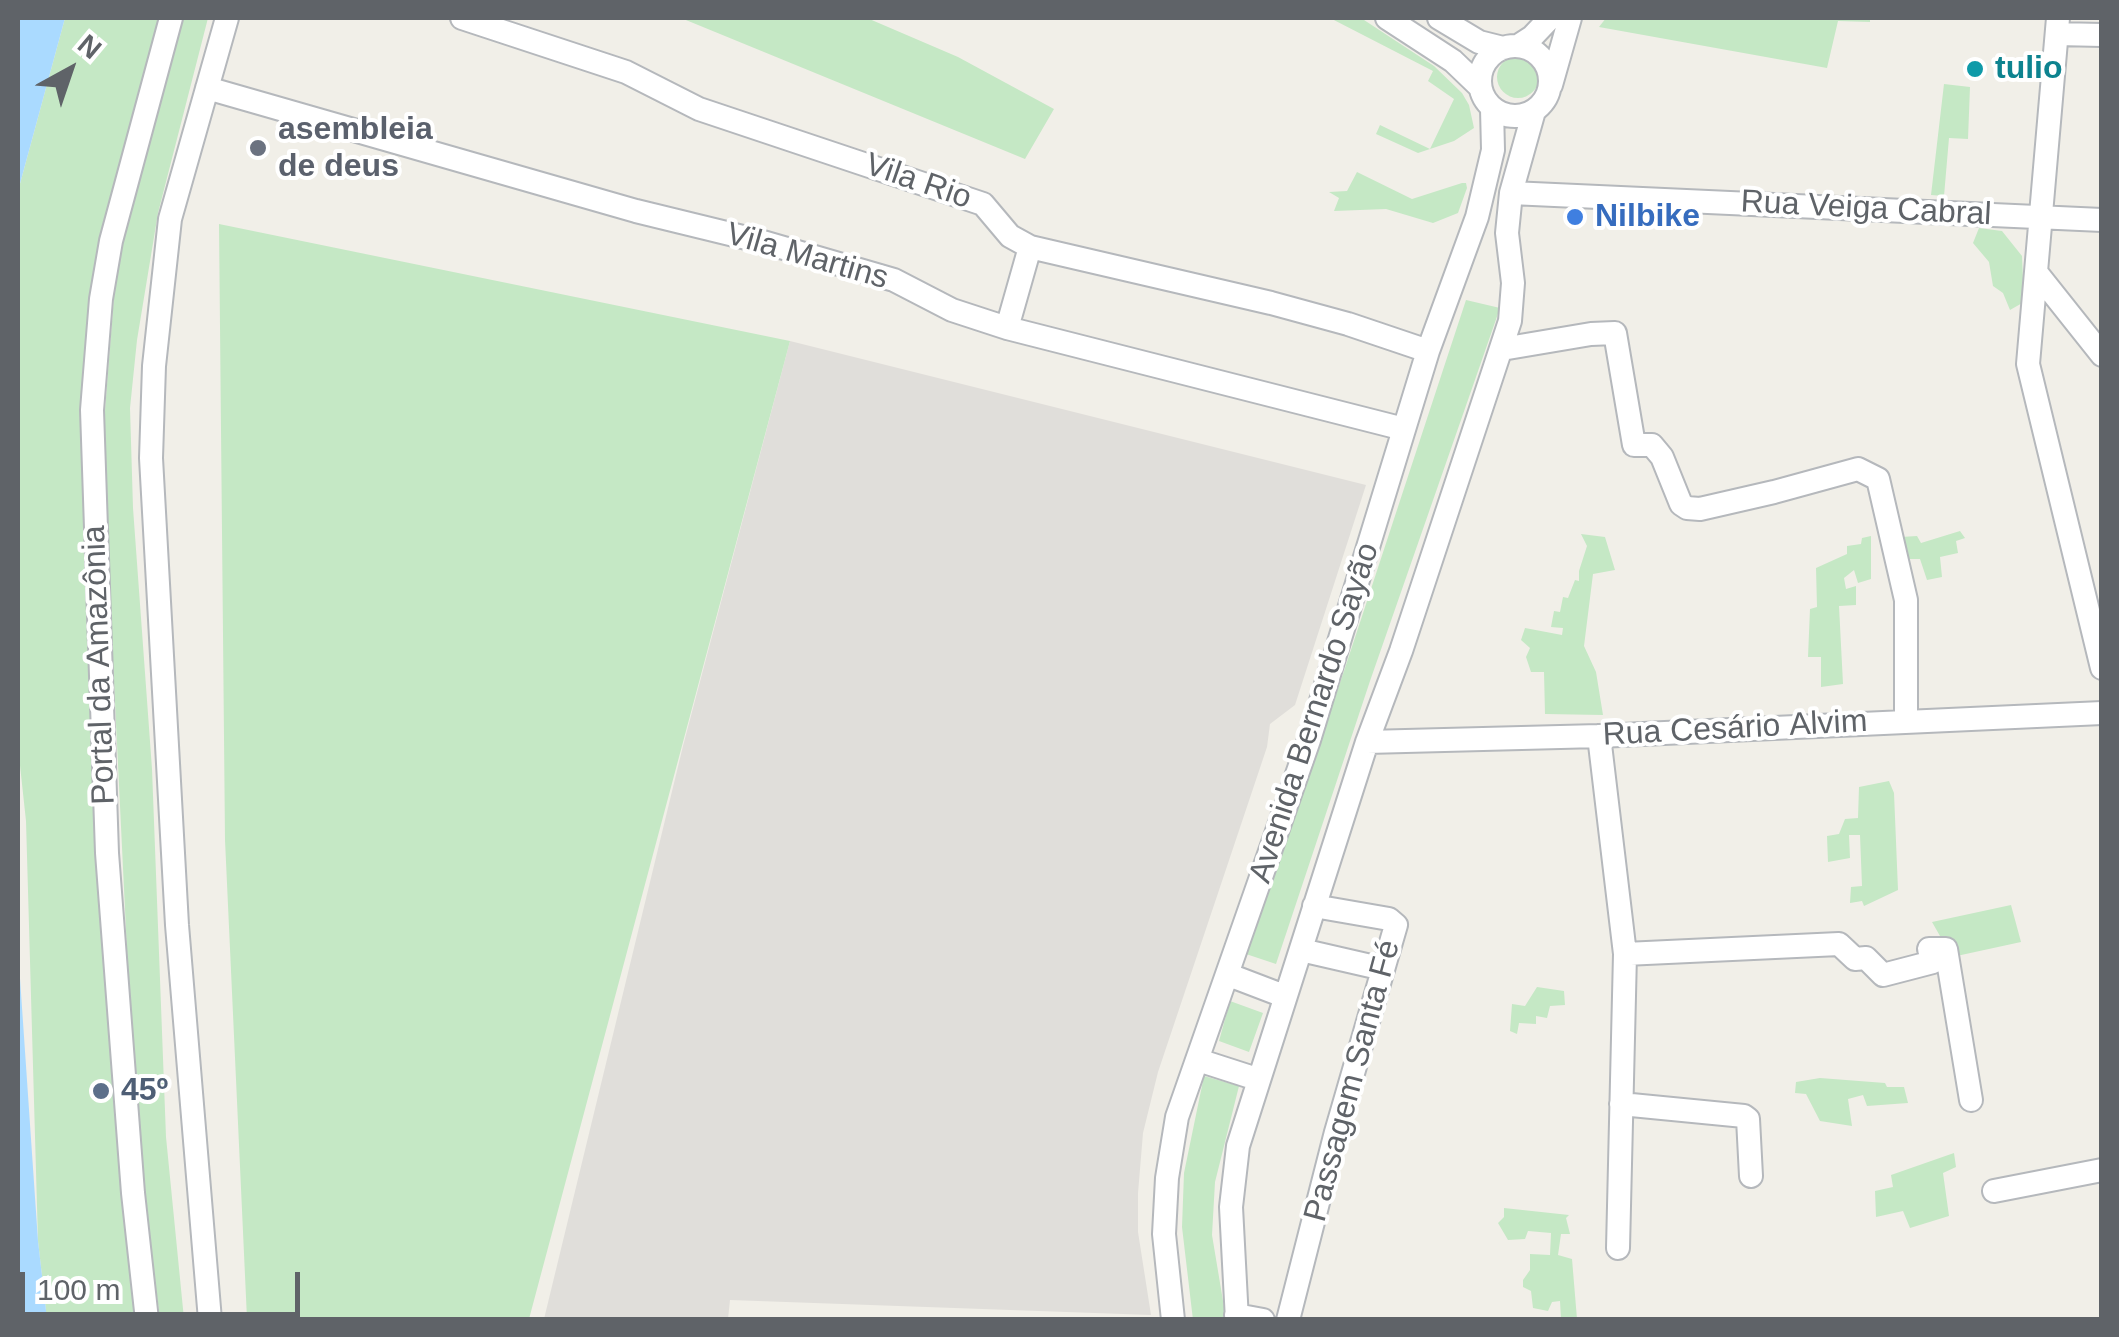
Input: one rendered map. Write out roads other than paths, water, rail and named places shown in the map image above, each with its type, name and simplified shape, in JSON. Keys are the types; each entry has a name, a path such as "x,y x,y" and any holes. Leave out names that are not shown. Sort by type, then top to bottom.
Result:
{"street":[{"name":"Portal da Amazônia","path":"148,1320 133,1192 107,852 92,410 101,300 111,241 171,18"},
{"name":"Portal da Amazônia","path":"210,1320 177,925 151,458 155,350 170,219 228,18"},
{"name":"Vila Rio","path":"462,18 626,72 699,109 983,204 1010,236 1030,247 1271,303 1428,351"},
{"path":"1387,18 1453,61 1480,86 1492,109 1518,116 1534,111 1544,102 1570,18"},
{"path":"1439,18 1479,42 1528,48 1544,60 1550,89"},
{"path":"1480,86 1484,62 1532,37 1550,18"},
{"path":"2102,35 2058,26 2028,364 2102,668"},
{"name":"Vila Martins","path":"207,88 894,280 952,310 1008,328 1404,429"},
{"name":"Avenida Bernardo Sayão","path":"1173,1320 1164,1234 1167,1178 1177,1117 1309,740 1428,351 1478,216 1492,150 1492,109"},
{"name":"Avenida Bernardo Sayão","path":"1236,1317 1231,1208 1238,1146 1368,742 1502,349 1514,283 1507,234 1510,194 1534,111"},
{"name":"Rua Veiga Cabral","path":"1510,194 2102,220"},
{"path":"1008,328 1030,247"},
{"path":"2036,272 2102,355"},
{"path":"1502,349 1615,333 1634,445 1652,446 1662,457 1681,504 1687,508 1700,509 1858,469 1878,479 1906,600 1906,720"},
{"name":"Rua Cesário Alvim","path":"1368,742 1599,736 2102,713"},
{"path":"1599,736 1625,954 1618,1248"},
{"name":"Passagem Santa Fé","path":"1288,1320 1336,1132 1396,926 1390,919 1314,906"},
{"path":"1625,954 1839,944 1855,959 1866,958 1884,975 1933,962 1929,949 1946,949 1972,1100"},
{"path":"1301,950 1375,967"},
{"path":"1228,975 1284,996"},
{"path":"1198,1060 1258,1079"},
{"path":"1621,1104 1744,1116 1748,1120 1751,1176"},
{"path":"1994,1191 2102,1170"},
{"path":"1236,1317 1264,1320"}],"water":[{"path":"18,18 65,18 18,191"},
{"path":"18,949 38,1241 47,1319 18,1319"}],"place":[{"name":"tulio","path":"1975,69"},
{"name":"asembleia de deus","path":"258,148"},
{"name":"Nilbike","path":"1575,217"},
{"name":"45º","path":"101,1091"}]}
